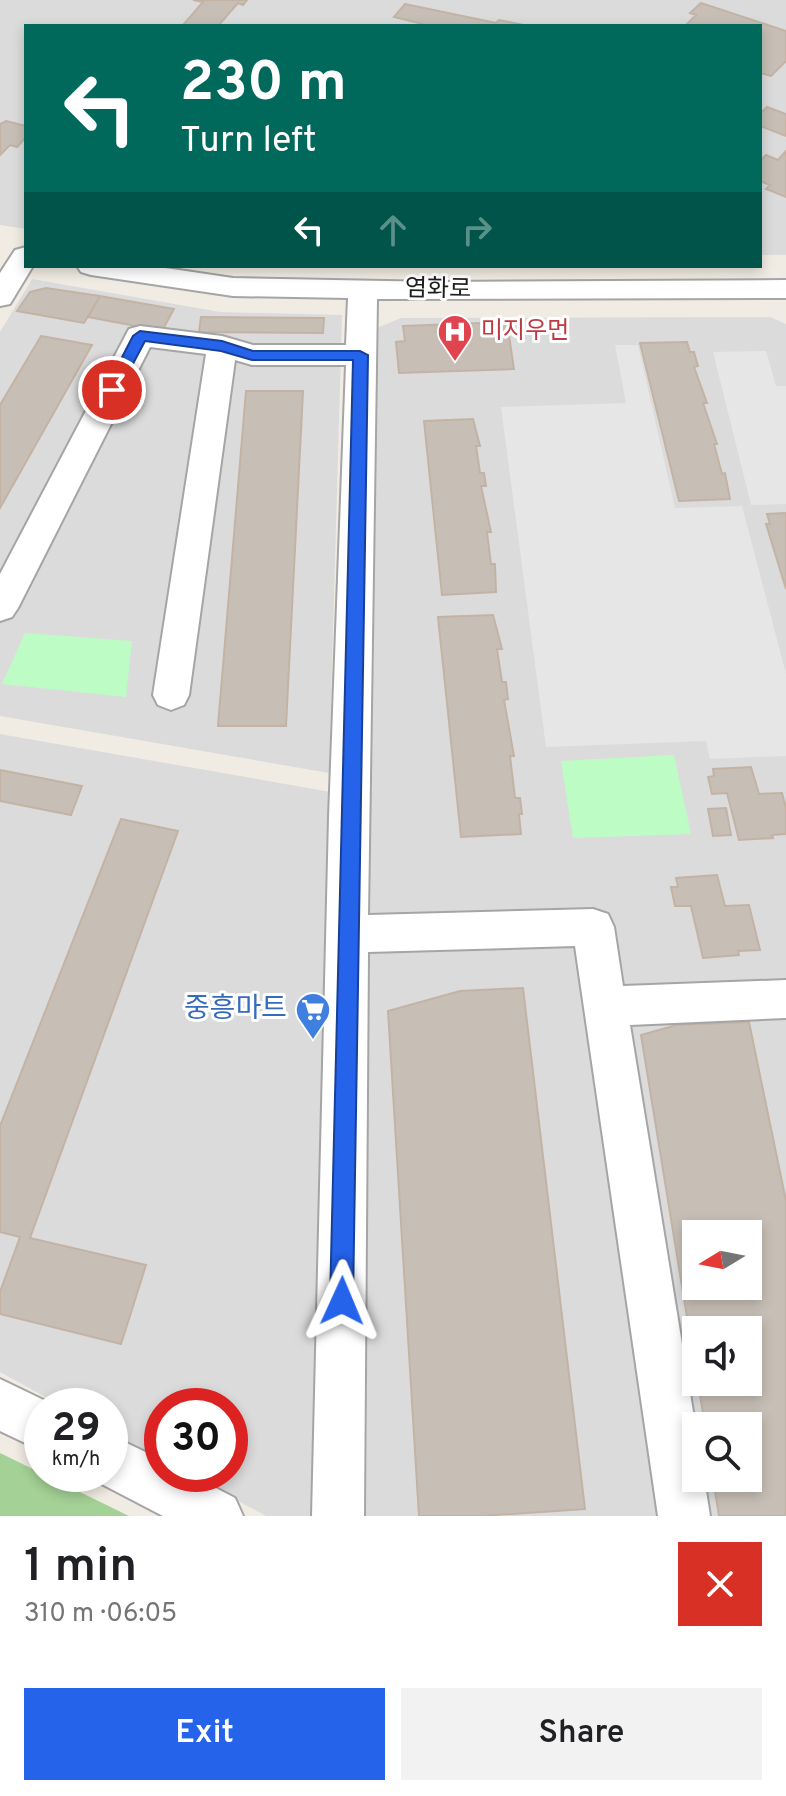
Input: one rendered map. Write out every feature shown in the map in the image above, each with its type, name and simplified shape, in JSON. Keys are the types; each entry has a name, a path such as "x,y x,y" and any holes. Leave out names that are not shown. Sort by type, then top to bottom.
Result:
{"street":[{"path":"0,253 24,256"},
{"path":"0,297 24,259"},
{"name":"염화로","path":"105,268 233,287 439,291 786,289"},
{"path":"338,1516 363,289"},
{"path":"0,608 140,336 222,346 252,355 360,355"},
{"path":"171,695 222,346"},
{"path":"348,934 593,927 684,1516"},
{"path":"605,1006 786,999"},
{"path":"0,1404 24,1417"},
{"path":"128,1470 217,1516"}],"shaded area":[{"path":"0,0 786,0 786,255 762,255 762,24 24,24 24,229 0,225"},
{"path":"32,279 220,312 342,315 329,773 0,716 0,332"},
{"path":"770,317 786,324 786,1516 366,1516 372,330 401,318"},
{"path":"615,345 638,345 675,508 742,506 786,674 786,756 710,759 706,741 546,747 501,407 626,403"},
{"path":"766,351 776,386 786,386 786,504 751,505 713,352"},
{"path":"0,734 331,792 318,1516 266,1516 221,1492 248,1492 248,1388 144,1388 144,1450 128,1442 128,1388 29,1388 0,1372"}],"green space":[{"path":"25,633 132,641 126,697 2,684"},
{"path":"674,755 691,834 573,838 561,761"},
{"path":"0,1453 24,1465 24,1492 80,1492 129,1516 0,1516"}],"building":[{"path":"193,0 247,0 243,5 238,3 220,24 184,24 203,2"},
{"path":"701,3 786,31 786,61 771,76 762,74 762,24 687,24 696,15 690,13"},
{"path":"405,4 496,23 499,20 519,24 423,24 394,17"},
{"path":"767,107 786,114 786,136 762,127 762,112"},
{"path":"6,121 24,126 24,139 17,147 10,145 0,155 0,124"},
{"path":"786,151 786,197 766,189 770,185 762,182 762,159 766,155 778,160"},
{"path":"46,288 100,296 84,323 17,311 30,292"},
{"path":"100,296 174,309 162,331 88,317"},
{"path":"201,317 324,318 323,333 199,332"},
{"path":"507,322 514,369 399,373 396,342 405,341 403,326"},
{"path":"41,336 92,345 0,508 0,405"},
{"path":"687,342 698,366 694,367 707,403 703,403 730,499 679,501 640,343"},
{"path":"246,391 303,391 286,726 218,726"},
{"path":"473,419 480,446 476,446 480,473 484,473 486,486 481,486 491,532 487,532 491,564 495,564 496,592 442,595 424,421"},
{"path":"786,513 786,589 766,524 770,524 767,514"},
{"path":"493,615 502,649 497,649 502,682 506,682 508,699 504,700 514,756 510,756 515,798 520,798 521,834 461,837 438,617"},
{"path":"751,767 759,794 782,793 786,808 786,834 739,840 727,793 712,794 708,777 714,776 713,769"},
{"path":"0,770 82,786 71,815 0,801"},
{"path":"726,808 731,835 713,836 708,809"},
{"path":"121,819 178,831 30,1238 146,1265 121,1344 0,1314 0,1292 20,1237 0,1232 0,1126"},
{"path":"717,875 725,906 749,905 760,950 703,958 691,906 675,906 671,887 678,887 676,878"},
{"path":"523,988 585,1509 480,1516 419,1516 388,1011 460,991"},
{"path":"749,1022 786,1201 786,1516 719,1516 715,1492 762,1492 762,1412 703,1412 700,1396 762,1396 762,1316 687,1316 684,1300 762,1300 762,1220 682,1220 682,1286 641,1035 677,1025"}],"place":[{"name":"미지우먼","path":"455,363"},
{"name":"중흥마트","path":"313,1041"}],"route":[{"path":"112,390 140,336 222,346 252,355 360,355 342,1301"}]}
